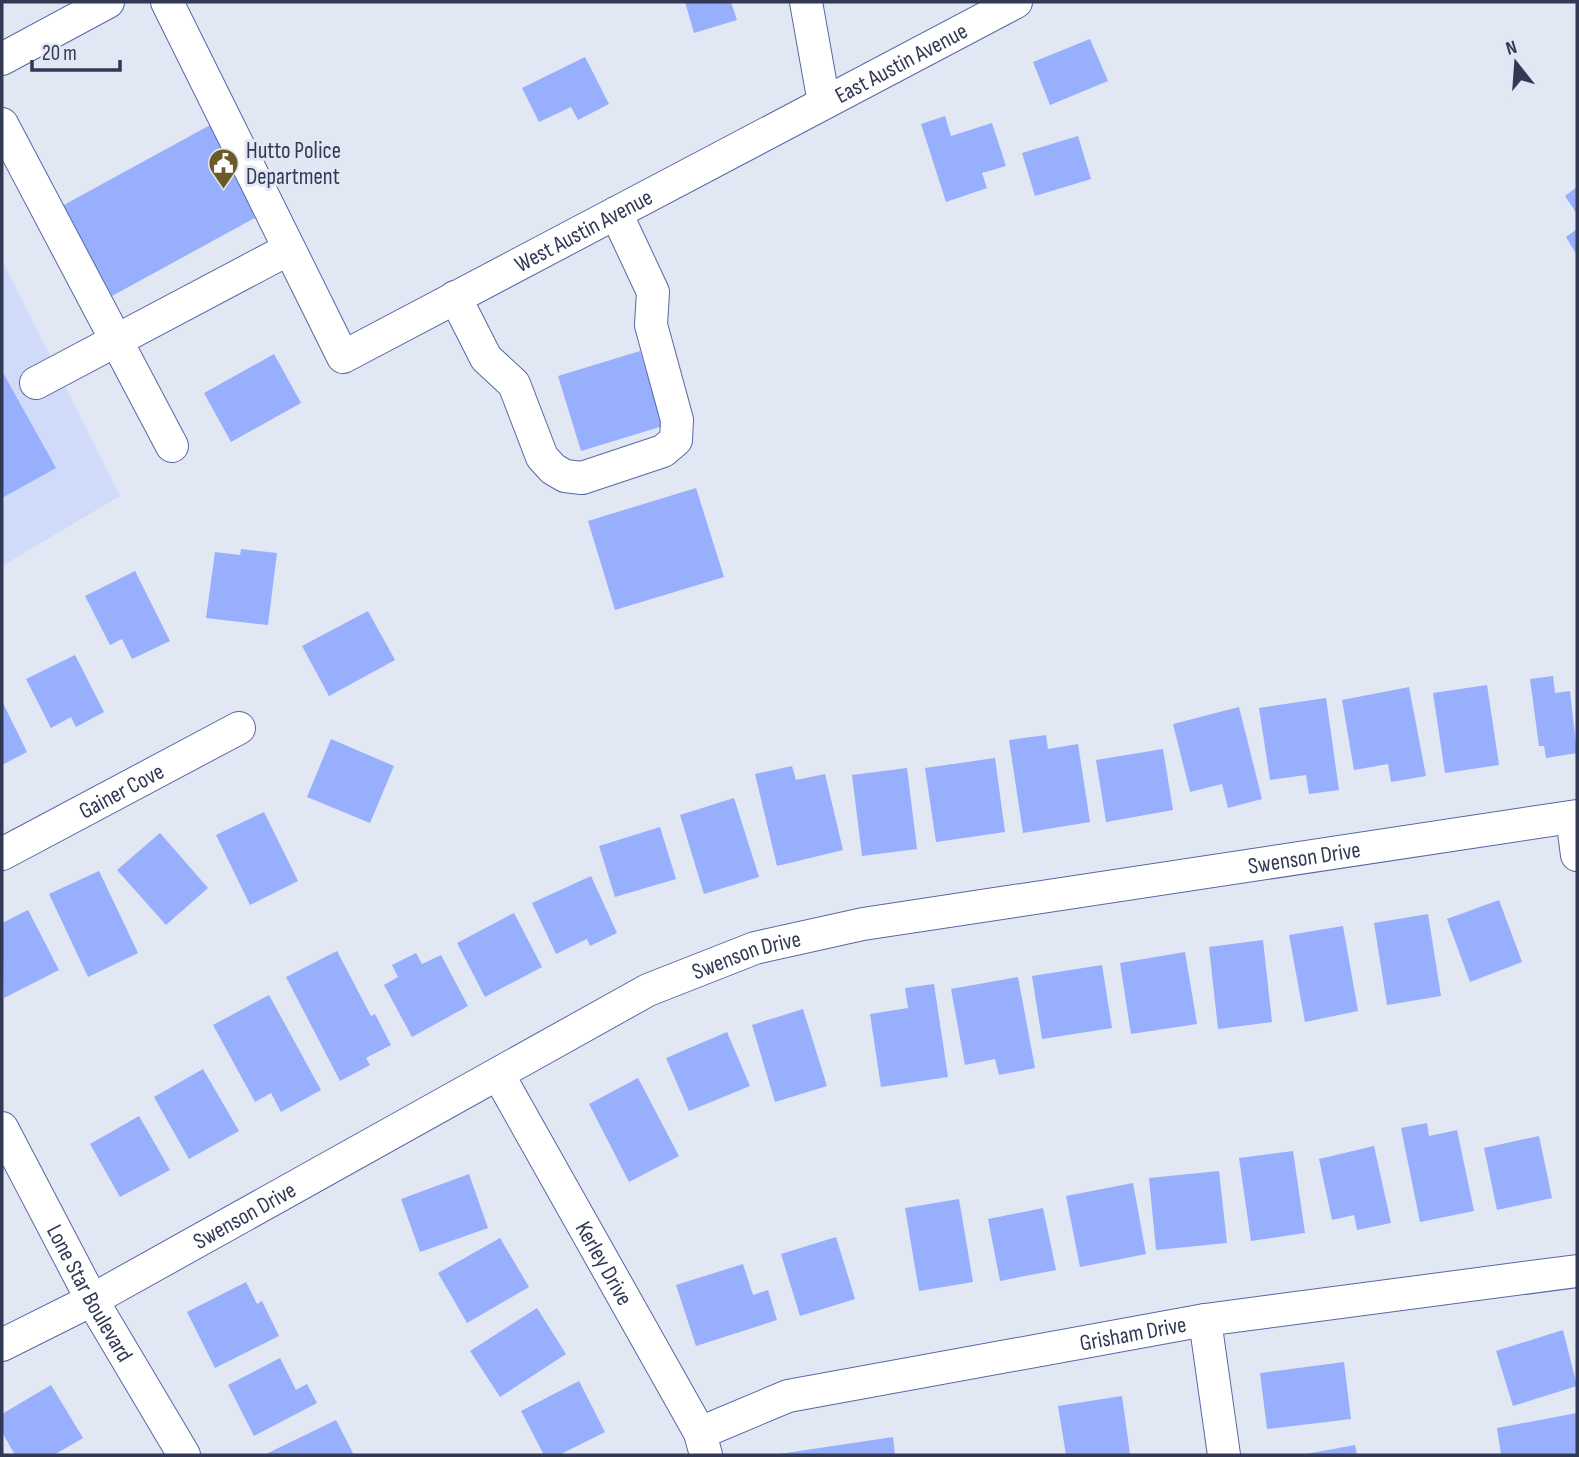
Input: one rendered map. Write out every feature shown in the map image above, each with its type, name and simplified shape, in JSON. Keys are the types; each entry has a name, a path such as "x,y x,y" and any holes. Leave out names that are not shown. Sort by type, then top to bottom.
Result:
{"street":[{"path":"2,59 108,2"},
{"path":"36,383 289,248 167,2"},
{"path":"806,2 824,103"},
{"name":"East Austin Avenue","path":"824,103 1016,2"},
{"name":"West Austin Avenue","path":"289,248 343,357 824,103"},
{"path":"2,124 172,446"},
{"path":"455,297 486,358 514,384 542,457 553,469 565,476 582,478 663,451 676,440 677,420 651,325 653,292 616,213"},
{"name":"Gainer Cove","path":"2,854 239,728"},
{"path":"1574,816 1577,855"},
{"name":"Swenson Drive","path":"2,1345 92,1300 648,990 755,947 863,924 1574,816"},
{"name":"Kerley Drive","path":"498,1074 703,1444"},
{"name":"Lone Star Boulevard","path":"2,1128 92,1300 184,1455"},
{"name":"Grisham Drive","path":"703,1444 788,1396 1205,1320 1577,1271"},
{"path":"1205,1320 1224,1455"}],"shaded area":[{"path":"2,260 120,496 2,566"}],"building":[{"path":"685,2 731,2 737,20 694,33"},
{"path":"1090,39 1108,81 1050,105 1033,62"},
{"path":"585,57 609,104 578,120 571,107 539,122 522,88"},
{"path":"945,116 951,136 992,123 1006,166 982,173 987,188 946,202 921,124"},
{"path":"212,124 262,214 112,296 62,206"},
{"path":"1078,136 1091,179 1035,196 1022,153"},
{"path":"1577,187 1577,214 1565,196"},
{"path":"1577,229 1577,255 1566,237"},
{"path":"640,351 663,426 581,451 558,376"},
{"path":"274,354 301,403 231,442 204,393"},
{"path":"2,371 56,468 2,498"},
{"path":"696,488 724,577 615,610 588,521"},
{"path":"241,549 277,553 268,625 206,618 215,552 240,555"},
{"path":"135,571 170,641 132,659 122,639 110,645 85,596"},
{"path":"368,611 395,660 329,696 302,646"},
{"path":"75,655 104,712 76,727 71,717 51,728 26,679"},
{"path":"1553,676 1555,693 1570,691 1577,753 1546,758 1544,746 1539,746 1530,679"},
{"path":"1487,685 1499,765 1445,773 1433,693"},
{"path":"1409,687 1426,776 1391,782 1388,764 1354,770 1342,700"},
{"path":"1326,698 1339,790 1309,794 1306,775 1270,780 1259,708"},
{"path":"2,701 27,752 2,765"},
{"path":"1239,707 1262,799 1228,808 1222,784 1190,792 1173,724"},
{"path":"1046,735 1048,749 1078,744 1090,822 1023,833 1009,740"},
{"path":"331,739 394,766 370,823 307,797"},
{"path":"1163,749 1173,810 1106,822 1096,760"},
{"path":"995,758 1005,832 936,842 925,768"},
{"path":"792,766 796,780 825,774 843,850 777,866 755,774"},
{"path":"907,768 917,849 862,856 852,775"},
{"path":"734,798 759,877 704,894 680,815"},
{"path":"264,812 298,881 250,905 216,835"},
{"path":"660,827 676,879 615,897 599,846"},
{"path":"160,833 208,888 166,925 117,870"},
{"path":"99,871 138,953 88,977 49,894"},
{"path":"591,876 617,933 590,946 587,939 556,954 532,903"},
{"path":"1499,900 1522,962 1470,982 1447,919"},
{"path":"28,910 59,970 4,998 2,923"},
{"path":"514,913 542,967 485,997 457,943"},
{"path":"1428,914 1441,996 1387,1005 1374,923"},
{"path":"1343,926 1358,1011 1305,1022 1289,935"},
{"path":"1263,940 1272,1022 1218,1029 1209,947"},
{"path":"337,951 371,1016 375,1014 391,1045 366,1058 370,1065 340,1081 286,977"},
{"path":"1185,952 1197,1024 1131,1034 1120,963"},
{"path":"416,953 422,964 441,955 468,1006 412,1037 384,985 398,977 392,965"},
{"path":"1102,965 1112,1028 1042,1039 1032,976"},
{"path":"1018,977 1035,1068 999,1075 995,1059 965,1065 951,989"},
{"path":"934,984 948,1077 881,1087 870,1014 908,1008 905,988"},
{"path":"269,995 321,1090 281,1112 271,1093 255,1102 213,1025"},
{"path":"803,1009 827,1086 775,1102 752,1025"},
{"path":"727,1032 750,1086 689,1111 666,1058"},
{"path":"203,1069 239,1131 189,1159 154,1097"},
{"path":"638,1078 679,1156 629,1182 589,1104"},
{"path":"139,1116 170,1170 120,1197 90,1144"},
{"path":"1427,1123 1429,1136 1457,1130 1474,1211 1420,1222 1401,1128"},
{"path":"1539,1136 1552,1198 1497,1210 1484,1148"},
{"path":"1374,1146 1391,1223 1357,1230 1354,1215 1332,1220 1319,1159"},
{"path":"1293,1151 1305,1233 1251,1241 1239,1158"},
{"path":"1219,1171 1227,1243 1156,1250 1149,1178"},
{"path":"469,1174 488,1228 420,1252 401,1199"},
{"path":"1133,1183 1146,1254 1080,1267 1066,1196"},
{"path":"959,1199 973,1282 919,1291 905,1208"},
{"path":"1043,1208 1056,1270 1000,1281 988,1219"},
{"path":"836,1237 855,1299 800,1316 781,1254"},
{"path":"500,1238 529,1287 467,1323 438,1273"},
{"path":"743,1264 753,1295 768,1290 777,1320 696,1346 676,1285"},
{"path":"246,1282 257,1304 262,1301 279,1336 215,1368 187,1312"},
{"path":"537,1308 566,1354 500,1397 470,1351"},
{"path":"1563,1330 1577,1386 1513,1406 1496,1351"},
{"path":"280,1358 296,1390 307,1384 317,1403 254,1436 228,1385"},
{"path":"1344,1362 1351,1419 1267,1429 1260,1373"},
{"path":"579,1381 605,1432 559,1455 544,1455 521,1411"},
{"path":"51,1385 83,1438 54,1455 15,1455 2,1432 2,1414"},
{"path":"1122,1396 1130,1454 1066,1455 1058,1406"},
{"path":"1577,1413 1577,1455 1501,1455 1497,1428"},
{"path":"336,1420 354,1455 264,1455"},
{"path":"893,1437 895,1455 779,1455 779,1454"},
{"path":"1355,1445 1357,1455 1306,1455 1306,1454"}],"place":[{"name":"Hutto Police Department","path":"223,190"}]}
